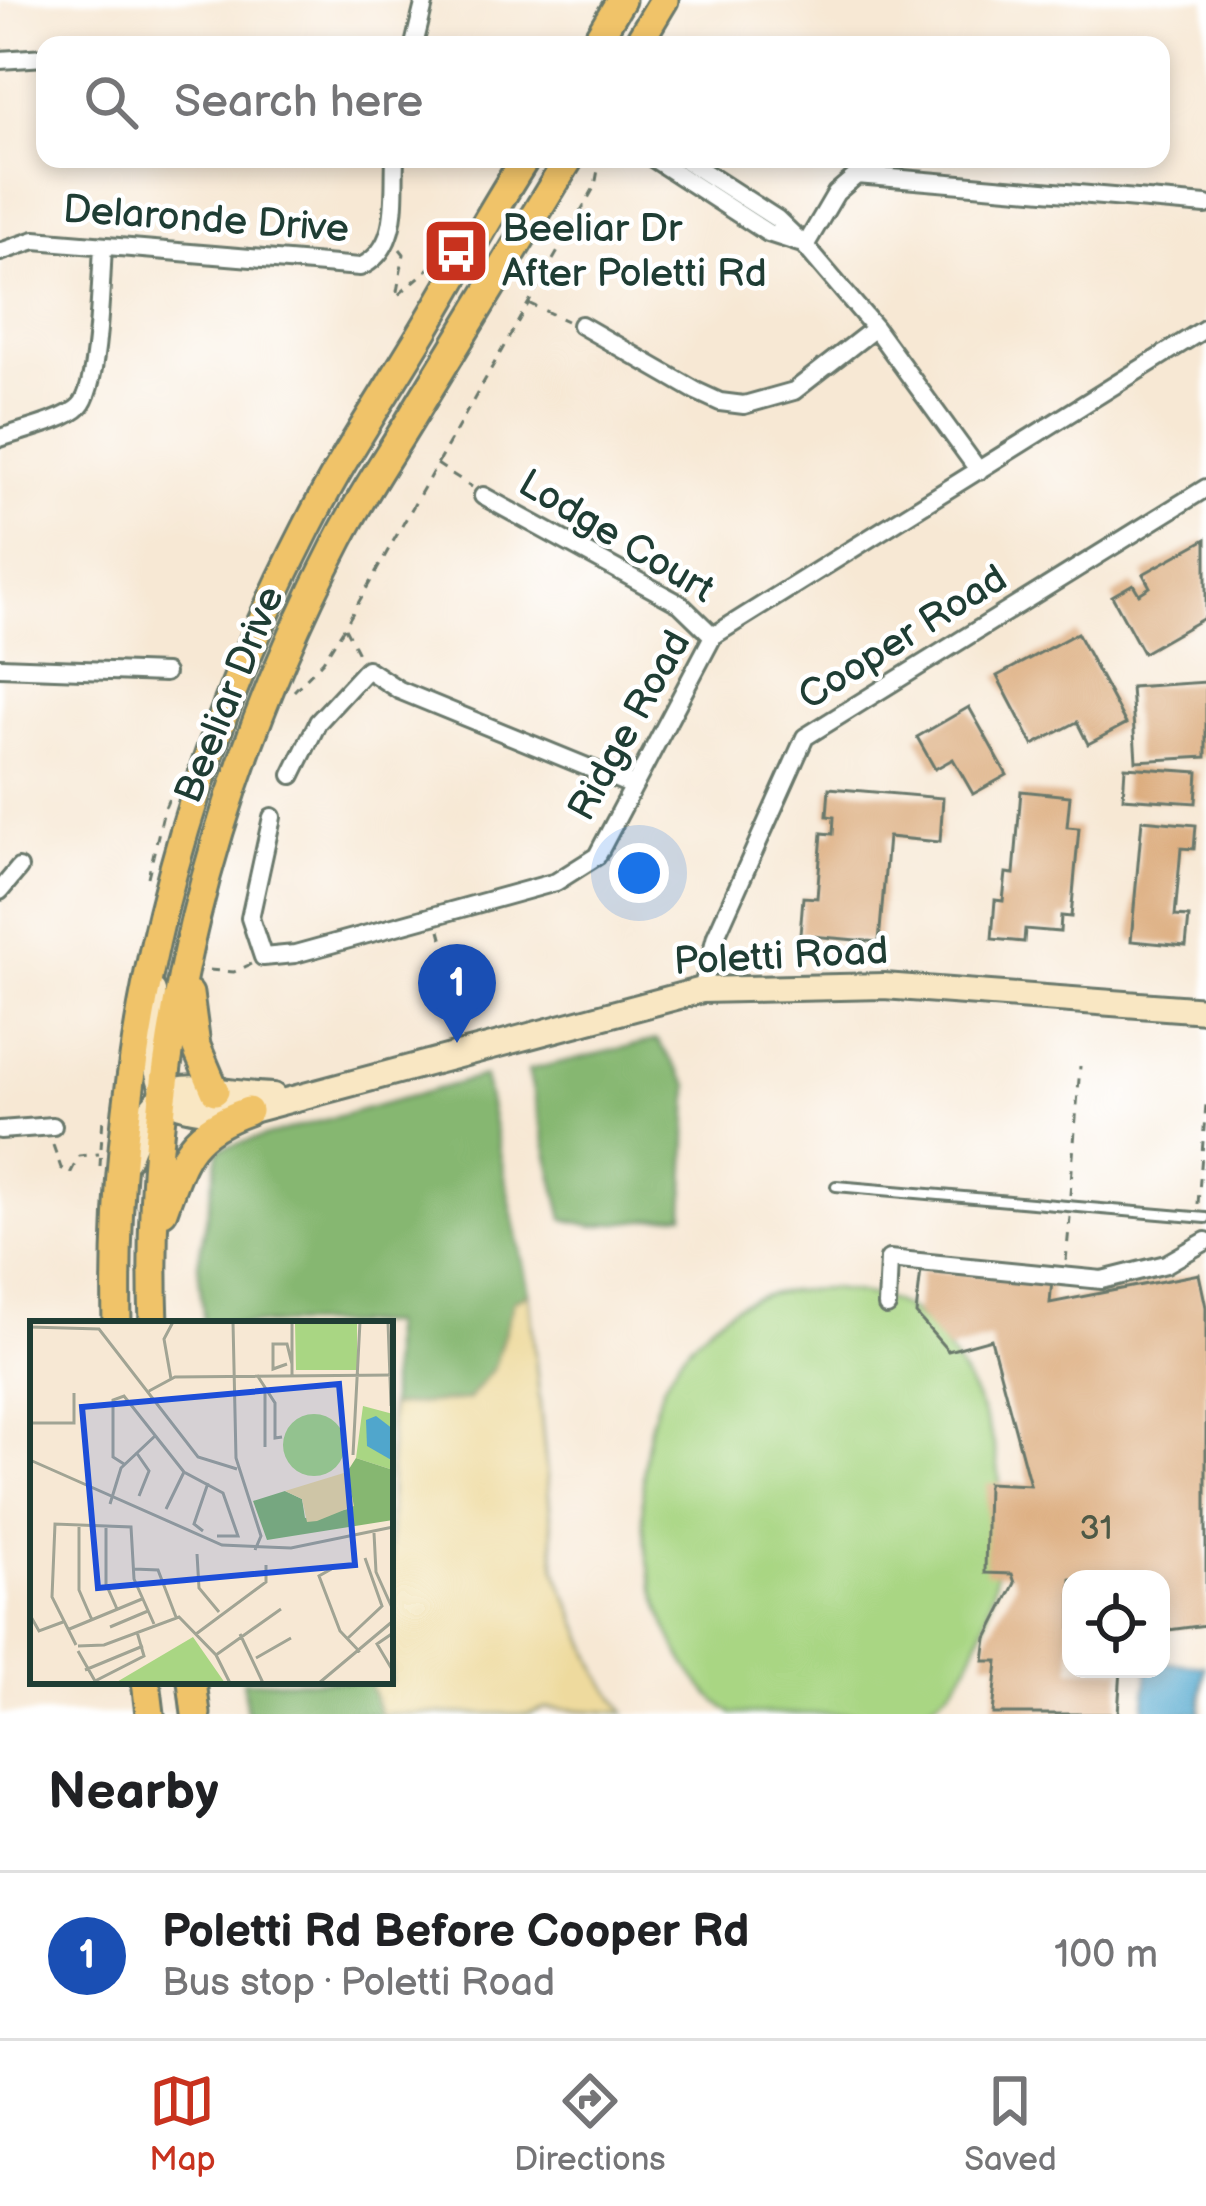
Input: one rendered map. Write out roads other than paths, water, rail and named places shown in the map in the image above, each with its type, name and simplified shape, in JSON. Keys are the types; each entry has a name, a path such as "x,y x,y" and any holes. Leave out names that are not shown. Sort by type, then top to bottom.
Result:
{"highway":[{"path":"599,36 621,0"},
{"path":"642,36 664,0"},
{"name":"Beeliar Drive","path":"117,1321 122,1165 133,1060 154,943 197,783 308,524 520,168"},
{"name":"Beeliar Drive","path":"154,1321 154,1237 165,1092 196,965 212,848 242,752 340,535 564,168"},
{"path":"196,965 196,1046 215,1090"},
{"path":"154,1237 196,1137 215,1123 248,1111"},
{"path":"146,1684 150,1714"},
{"path":"192,1684 196,1714"}],"main road":[{"path":"122,1165 154,1102 165,1092 156,1075 154,943"},
{"name":"Poletti Road","path":"165,1092 184,1106 248,1111 702,989 884,986 1206,1010"},
{"name":"Poletti Road","path":"165,1092 186,1087 299,1097"}],"street":[{"path":"416,36 425,0"},
{"path":"0,60 36,58"},
{"name":"Delaronde Drive","path":"0,252 35,240 360,267 382,254 388,242 394,168"},
{"path":"668,168 768,232 805,246"},
{"path":"698,168 776,219 805,246 874,328 979,471"},
{"path":"805,246 836,193 856,175 1206,205"},
{"path":"0,438 73,412 87,397 103,246"},
{"path":"580,325 696,391 720,402 744,405 794,391 874,328"},
{"name":"Ridge Road","path":"272,817 250,918 263,957 295,954 556,882 597,856 713,636 1206,328"},
{"name":"Cooper Road","path":"702,989 716,936 805,736 1206,488"},
{"name":"Lodge Court","path":"483,496 680,604 713,636"},
{"path":"0,667 164,673"},
{"path":"292,775 318,722 367,669 399,690 632,785"},
{"path":"0,891 19,868"},
{"path":"0,1130 53,1126"},
{"path":"887,1306 889,1259 1102,1280 1166,1264 1206,1241"}],"lane":[{"path":"836,1186 1202,1218"}],"water":[{"path":"1170,1663 1204,1666 1200,1714 1144,1714 1147,1678 1170,1678"}],"place":[{"name":"Beeliar Dr After Poletti Rd","path":"456,251"},
{"name":"Poletti Rd Before Cooper Rd","path":"457,1043"}]}
